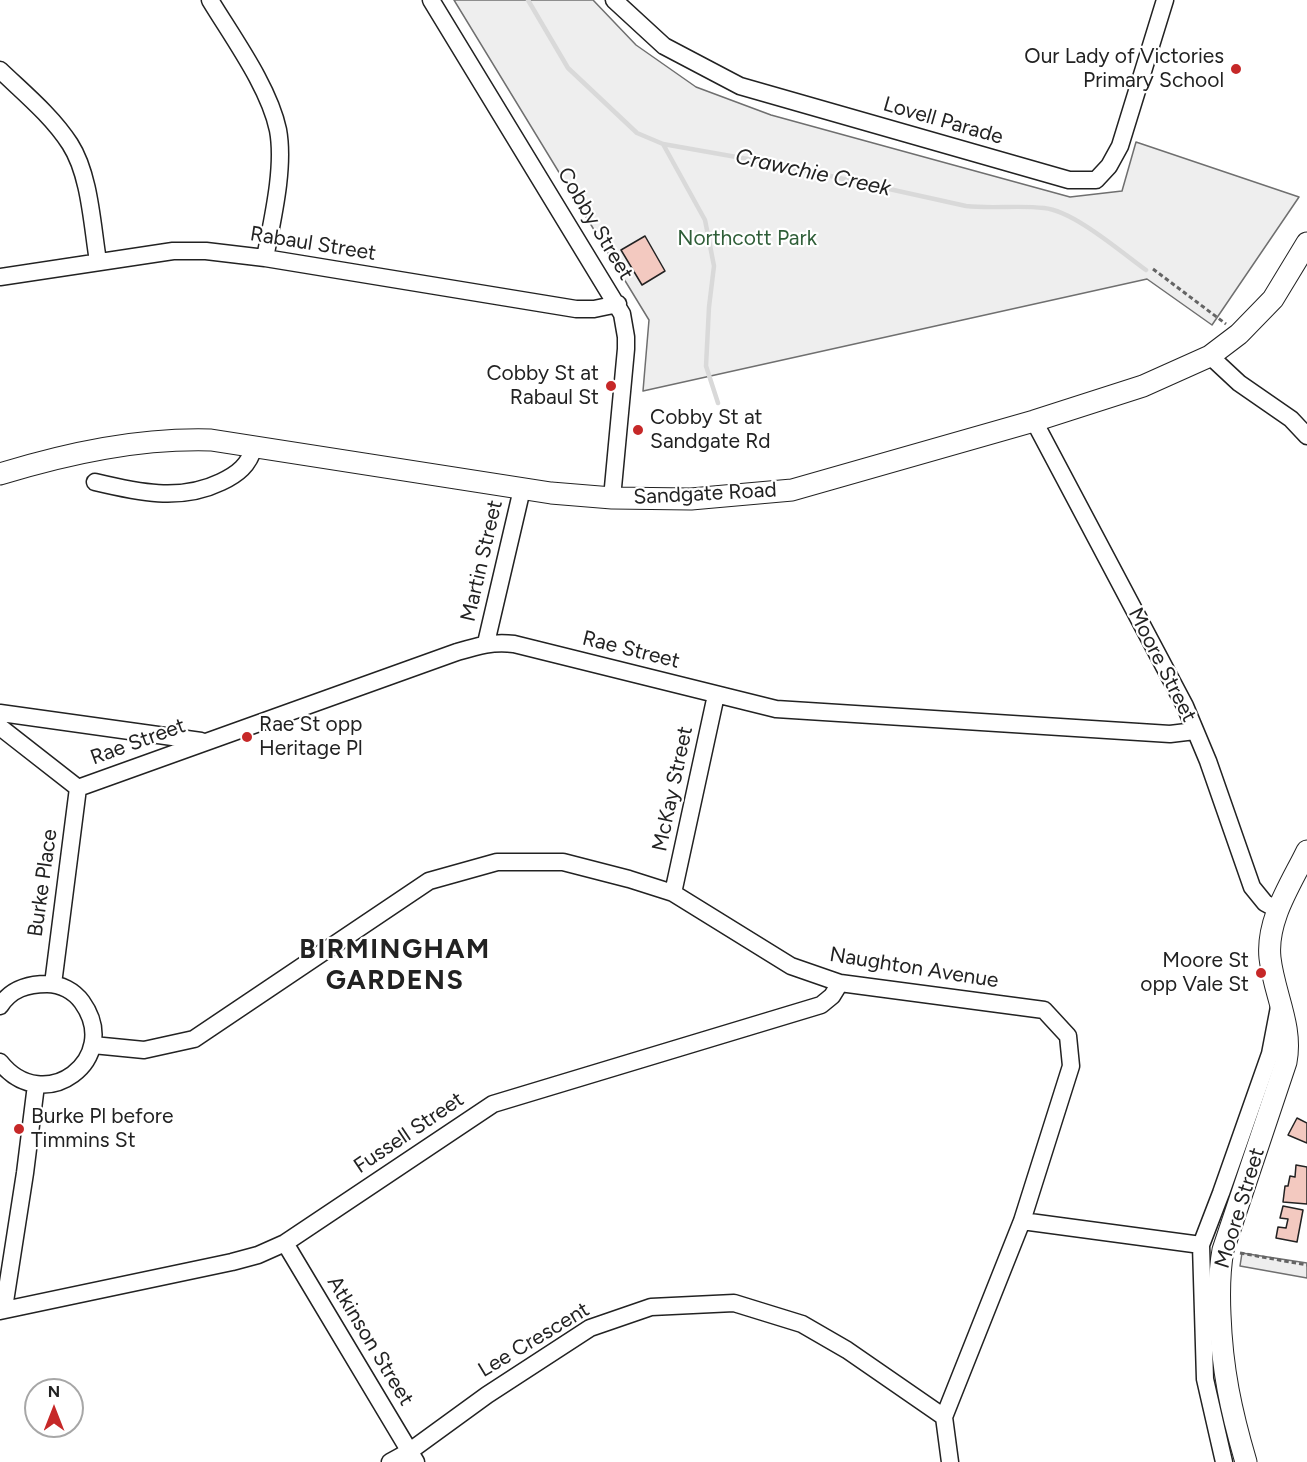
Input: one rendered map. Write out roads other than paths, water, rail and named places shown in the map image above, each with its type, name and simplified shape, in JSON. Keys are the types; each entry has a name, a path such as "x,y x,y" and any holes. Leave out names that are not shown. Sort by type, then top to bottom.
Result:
{"main road":[{"name":"Sandgate Road","path":"0,473 70,454 181,439 212,440 551,493 612,498 690,500 792,490 1034,421 1143,386 1210,356 1239,334 1273,299 1307,243"},
{"name":"Moore Street","path":"1246,1462 1232,1412 1223,1366 1219,1283 1223,1250 1286,1062 1288,1040 1270,957 1272,927 1307,851"}],"street":[{"path":"210,0 266,94 278,131 279,179 265,258"},
{"name":"Cobby Street","path":"431,0 622,314 626,337 612,498"},
{"name":"Lovell Parade","path":"614,0 664,46 740,86 1069,180 1096,180 1109,165 1120,146 1161,1"},
{"path":"0,70 55,124 71,145 84,176 98,261"},
{"name":"Rabaul Street","path":"0,277 174,251 206,251 265,258 576,309 594,309 618,304"},
{"path":"1210,356 1239,383 1291,419 1307,436"},
{"name":"Moore Street","path":"1034,421 1185,706 1208,761 1252,887 1265,903 1278,910"},
{"path":"95,482 148,493 195,492 215,485 241,471 251,458 254,447"},
{"name":"Martin Street","path":"486,643 522,489"},
{"name":"Rae Street","path":"78,788 486,643 514,644 776,709 1170,734 1195,731"},
{"name":"McKay Street","path":"674,893 716,695"},
{"path":"0,713 204,742"},
{"path":"0,727 78,788"},
{"name":"Burke Place","path":"53,984 78,788"},
{"name":"Naughton Avenue","path":"93,1045 144,1050 194,1039 429,881 497,862 563,862 674,893 791,966 840,983 1044,1010 1068,1036 1071,1066 1022,1221 944,1417"},
{"name":"Fussell Street","path":"2,1310 232,1262 258,1254 285,1243 494,1104 821,1005 832,996 840,983"},
{"path":"0,1006 4,999 17,989 32,984 53,984 64,987 79,997 89,1011 93,1028 93,1045 88,1059 66,1080 51,1085 36,1085 20,1080 7,1071 0,1062"},
{"path":"1224,1462 1205,1379 1201,1245 1270,1054 1280,1004"},
{"path":"2,1310 25,1173 36,1085"},
{"path":"1022,1221 1201,1245"},
{"name":"Atkinson Street","path":"285,1243 413,1456"},
{"name":"Lee Crescent","path":"390,1462 413,1456 488,1395 590,1328 651,1307 734,1303 802,1324 847,1350 944,1417"},
{"path":"944,1417 950,1462"}],"waterway":[{"name":"Crawchie Creek","path":"528,0 568,68 637,133 663,144 776,164 966,206 1034,207 1056,211 1097,233 1146,270"},
{"path":"663,144 705,220 714,266 706,366 718,403"}],"place":[{"name":"Our Lady of Victories Primary School","path":"1236,69"},
{"name":"Cobby St at Rabaul St","path":"611,386"},
{"name":"Cobby St at Sandgate Rd","path":"638,430"},
{"name":"Rae St opp Heritage Pl","path":"247,737"},
{"name":"Moore St opp Vale St","path":"1261,973"},
{"name":"Burke Pl before Timmins St","path":"19,1129"}],"district":[{"name":"BIRMINGHAM GARDENS","path":"395,966"}],"park label":[{"name":"Northcott Park","path":"747,239"}]}
